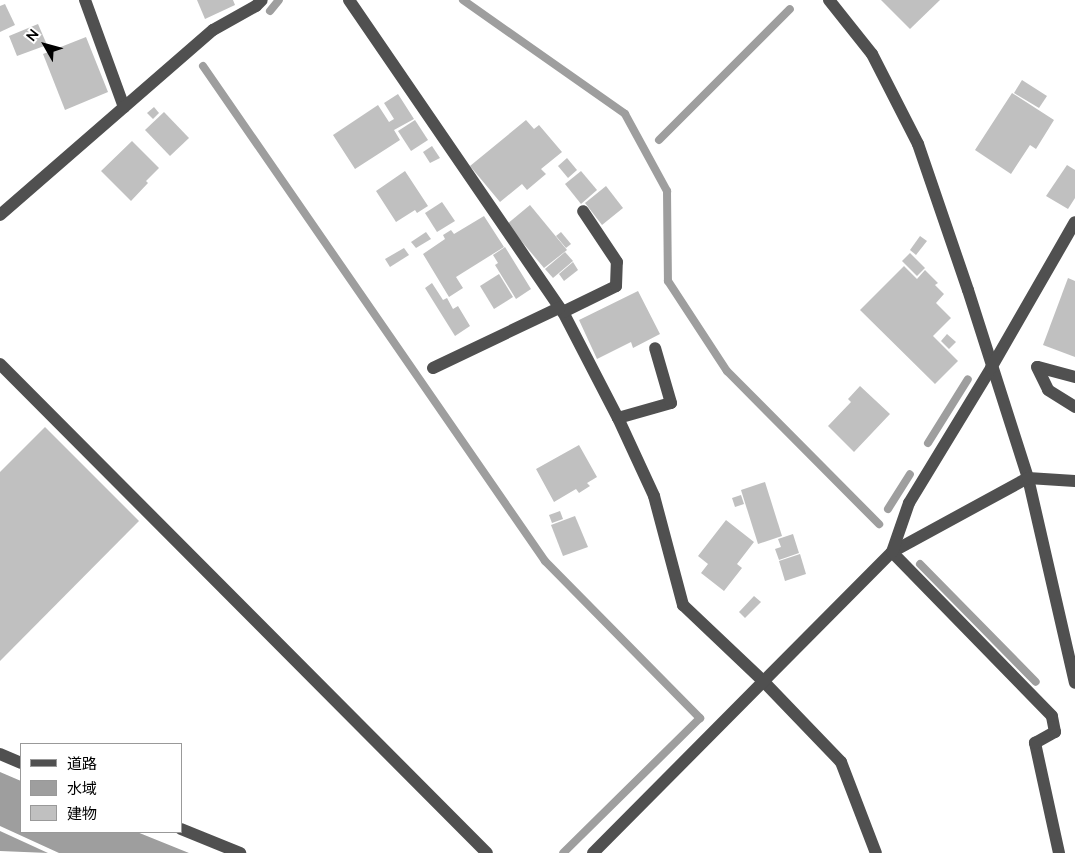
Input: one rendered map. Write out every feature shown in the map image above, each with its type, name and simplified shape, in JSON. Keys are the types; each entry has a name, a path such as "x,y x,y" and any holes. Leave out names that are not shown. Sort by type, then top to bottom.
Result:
{"street":[{"path":"85,0 124,107"},
{"path":"0,215 213,30 256,6 262,0"},
{"path":"349,0 561,310 618,418 654,496 684,605 764,682 841,762 876,853"},
{"path":"829,0 872,54 918,144 968,290 991,368 1028,478 1075,683"},
{"path":"433,368 616,286 617,262 583,211"},
{"path":"892,552 909,503 991,368 1075,222"},
{"path":"618,418 671,403 655,348"},
{"path":"0,364 487,853"},
{"path":"1075,377 1037,367 1048,390 1075,407"},
{"path":"594,853 892,552 1028,478 1075,481"},
{"path":"892,552 1052,716 1055,732 1035,743 1059,853"},
{"path":"0,754 20,763"},
{"path":"182,829 240,853"}],"water":[{"path":"0,772 20,781 20,833 139,833 189,853 59,853 0,826"},
{"path":"0,831 48,853 0,851"}],"building":[{"path":"197,0 233,0 235,5 205,19"},
{"path":"881,0 940,0 910,29"},
{"path":"5,4 15,25 0,32 0,6"},
{"path":"38,24 47,45 17,56 9,36"},
{"path":"86,37 108,92 65,110 43,54"},
{"path":"1022,80 1047,96 1039,108 1014,93"},
{"path":"1012,93 1054,120 1036,149 1030,145 1011,174 975,150"},
{"path":"398,94 414,119 394,130 400,140 355,169 333,135 378,105 389,122 394,119 384,103"},
{"path":"154,107 159,113 153,119 147,113"},
{"path":"164,112 189,138 170,156 145,130"},
{"path":"415,120 428,140 411,151 398,131"},
{"path":"526,120 534,129 539,125 562,152 541,169 546,174 527,190 522,184 500,202 470,166"},
{"path":"132,141 159,168 146,181 148,183 131,201 101,171"},
{"path":"432,146 440,158 430,163 423,152"},
{"path":"567,158 577,170 568,178 558,166"},
{"path":"1067,165 1075,170 1075,198 1068,209 1046,196"},
{"path":"405,171 428,206 417,213 415,210 396,222 376,191"},
{"path":"581,171 597,190 581,204 565,184"},
{"path":"606,186 623,208 602,225 585,203"},
{"path":"442,202 455,221 437,232 425,213"},
{"path":"530,205 567,250 544,268 507,224"},
{"path":"484,216 504,247 456,277 463,288 449,297 423,254 445,239 443,235 451,230 454,234"},
{"path":"426,232 431,239 416,248 411,242"},
{"path":"561,232 571,244 566,248 556,236"},
{"path":"920,236 927,241 916,255 910,250"},
{"path":"505,247 531,289 516,299 495,265 498,263 493,255"},
{"path":"404,248 409,255 390,267 385,259"},
{"path":"565,252 573,261 553,278 545,269"},
{"path":"910,253 925,268 917,276 902,261"},
{"path":"573,262 578,270 564,281 559,274"},
{"path":"904,266 917,279 925,270 938,283 935,285 944,294 936,303 951,318 933,336 958,361 935,384 860,310"},
{"path":"499,274 513,297 494,309 480,286"},
{"path":"1068,278 1075,281 1075,357 1043,345"},
{"path":"432,283 443,300 447,298 453,309 458,306 470,326 455,336 425,288"},
{"path":"638,291 660,334 633,348 631,342 597,359 579,320"},
{"path":"947,334 956,342 949,349 941,341"},
{"path":"860,386 890,414 854,452 828,426 851,402 848,399"},
{"path":"45,427 139,521 0,661 0,472"},
{"path":"579,445 597,477 587,483 590,486 579,493 576,489 554,502 536,469"},
{"path":"765,482 782,536 758,544 741,490"},
{"path":"741,495 744,504 735,507 732,498"},
{"path":"560,511 563,519 552,523 549,515"},
{"path":"575,516 588,547 563,556 551,525"},
{"path":"726,520 754,542 737,564 742,568 724,591 701,573 708,564 698,556"},
{"path":"793,534 799,553 779,560 775,549 781,547 778,539"},
{"path":"800,554 806,574 785,581 779,561"},
{"path":"754,596 761,602 745,618 739,612"}],"waterway":[{"path":"270,11 279,0"},
{"path":"463,0 625,114 667,191 668,281 727,371 879,524"},
{"path":"659,140 790,9"},
{"path":"203,66 545,561 700,718 563,853"},
{"path":"928,443 968,379"},
{"path":"888,509 910,474"},
{"path":"920,564 1036,682"}]}
